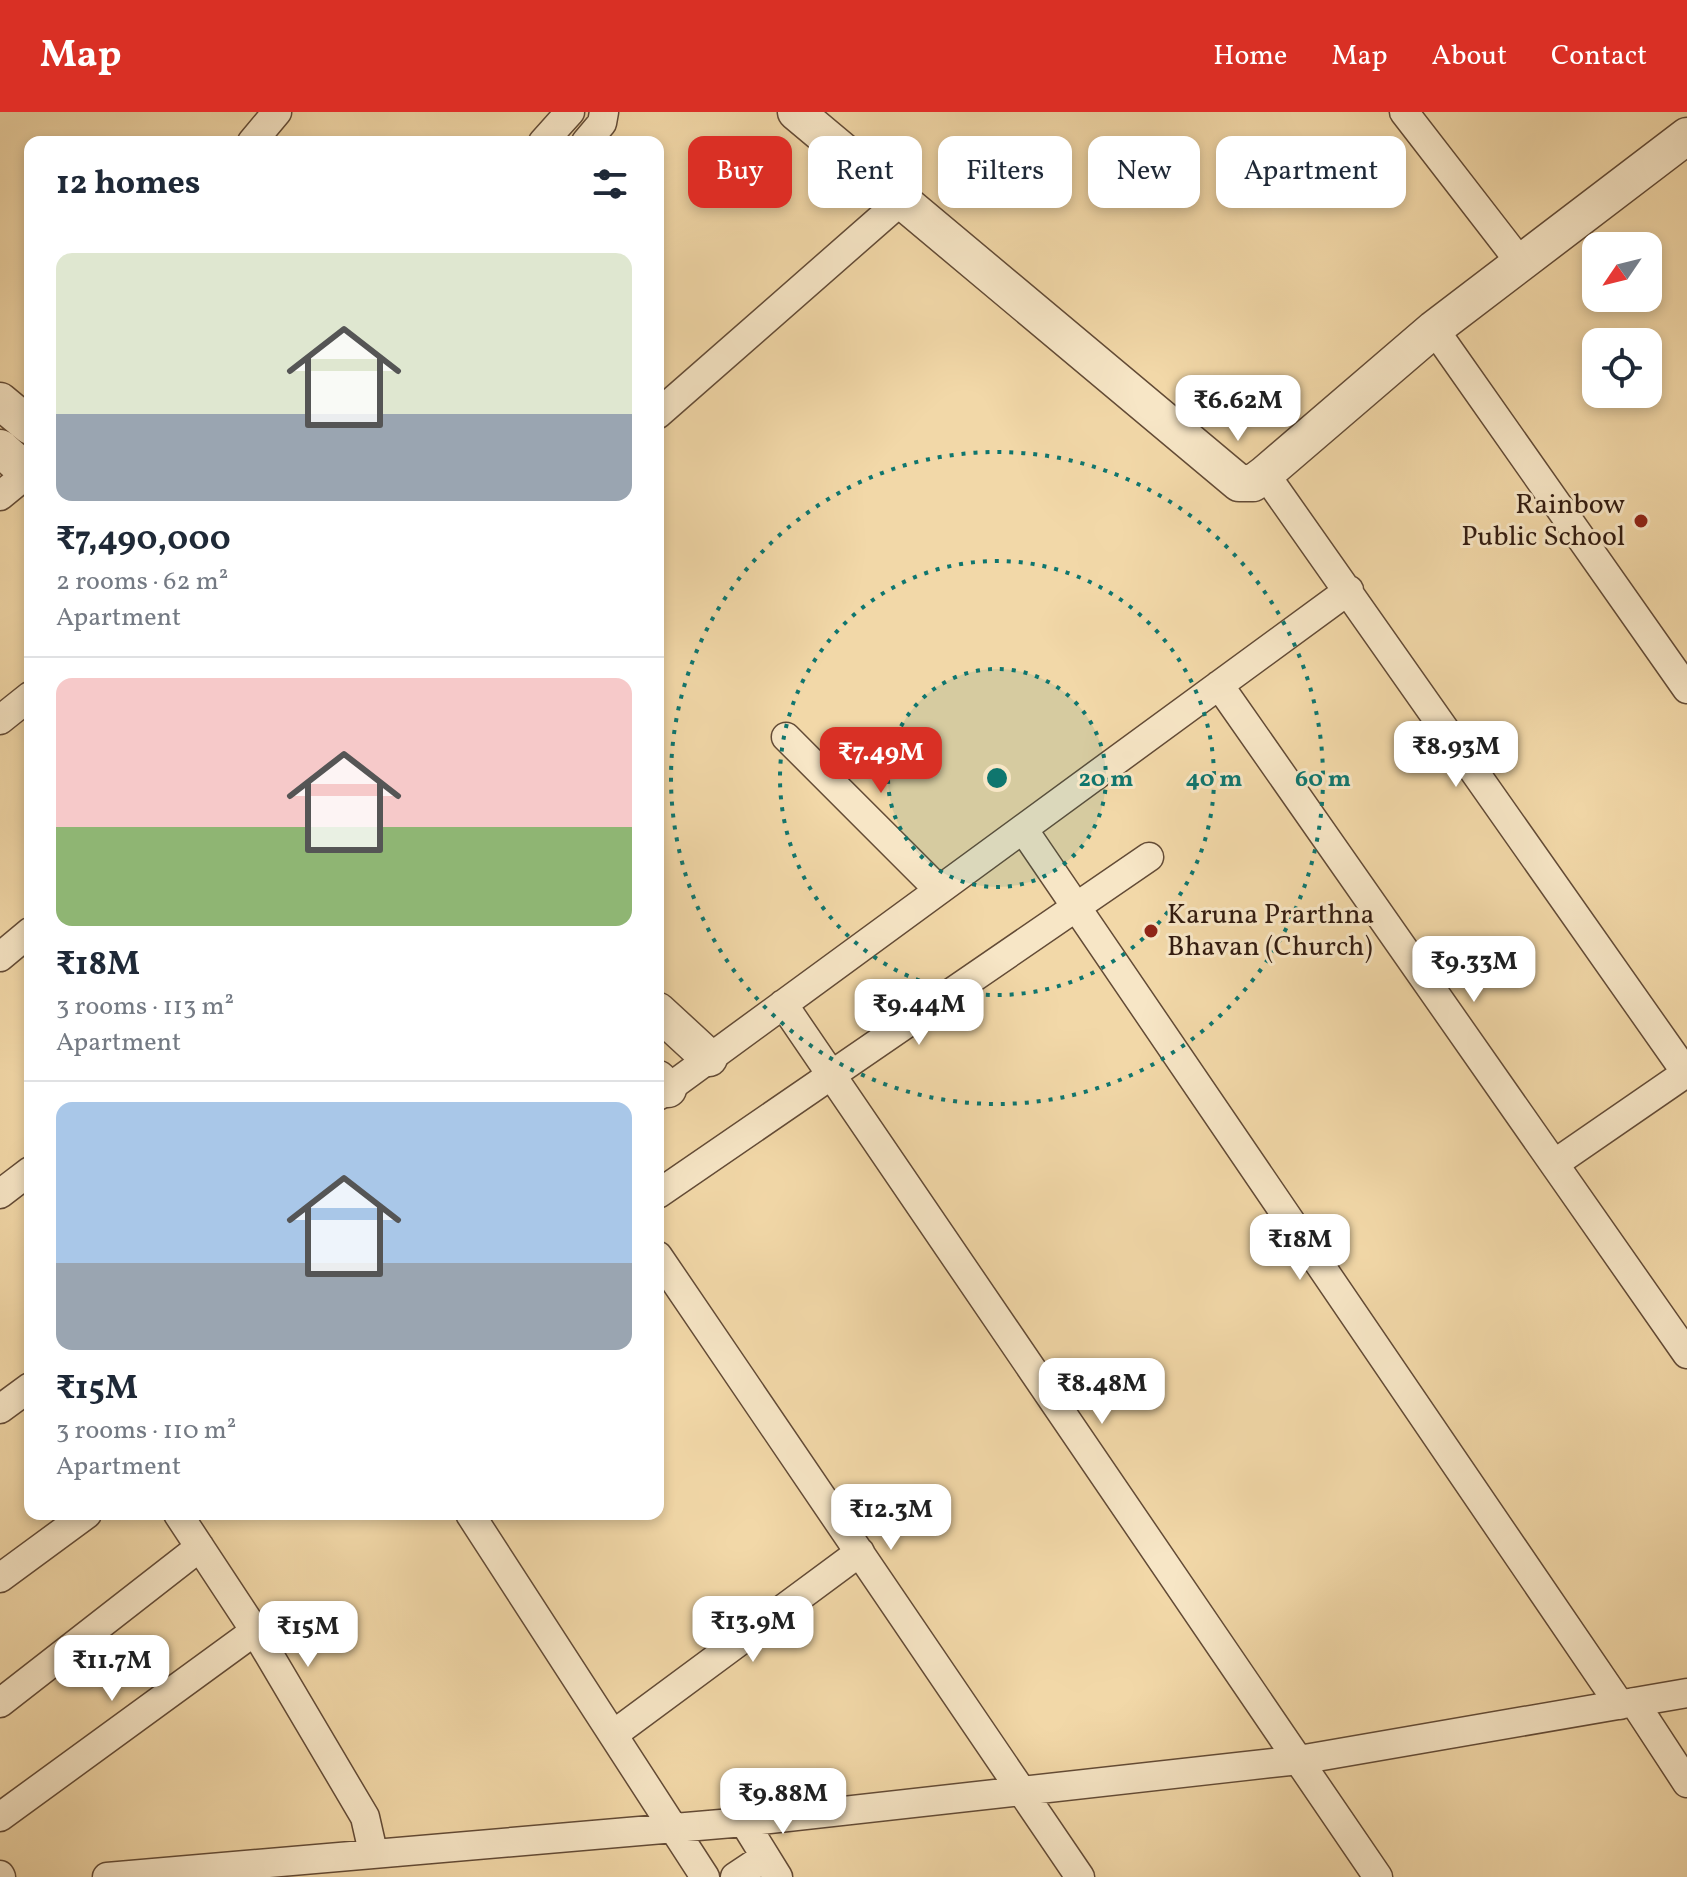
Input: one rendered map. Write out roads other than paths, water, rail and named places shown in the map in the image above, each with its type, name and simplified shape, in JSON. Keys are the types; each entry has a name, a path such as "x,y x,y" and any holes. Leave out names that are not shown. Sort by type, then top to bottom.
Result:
{"street":[{"path":"257,136 277,112"},
{"path":"548,136 570,112"},
{"path":"591,136 602,123 604,112"},
{"path":"796,112 825,136"},
{"path":"1404,112 1520,262"},
{"path":"912,208 1239,483 1253,483 1434,329 1687,136"},
{"path":"664,409 893,208"},
{"path":"1434,329 1687,689"},
{"path":"0,401 24,421"},
{"path":"0,448 24,469"},
{"path":"1265,474 1686,1074 1554,1164"},
{"path":"0,496 24,477"},
{"path":"664,1086 709,1058 1349,590"},
{"path":"1219,685 1687,1354"},
{"path":"0,720 24,701"},
{"path":"786,737 939,890"},
{"path":"1023,829 1627,1704 1687,1783"},
{"path":"664,1190 1149,857"},
{"path":"0,957 24,937"},
{"path":"783,1004 1378,1877"},
{"path":"664,1017 709,1058"},
{"path":"0,1194 24,1176"},
{"path":"664,1265 1080,1877"},
{"path":"0,1409 24,1391"},
{"path":"0,1578 79,1520"},
{"path":"182,1520 255,1631 365,1817 373,1852"},
{"path":"474,1520 677,1828 705,1877"},
{"path":"0,1703 200,1547"},
{"path":"614,1734 860,1552"},
{"path":"0,1817 255,1631"},
{"path":"107,1877 313,1867 373,1852 744,1822 1299,1760 1687,1693"},
{"path":"735,1877 772,1867 744,1822"}],"place":[{"name":"Rainbow Public School","path":"1641,521"},
{"name":"Karuna Prarthna Bhavan (Church)","path":"1151,931"}]}
